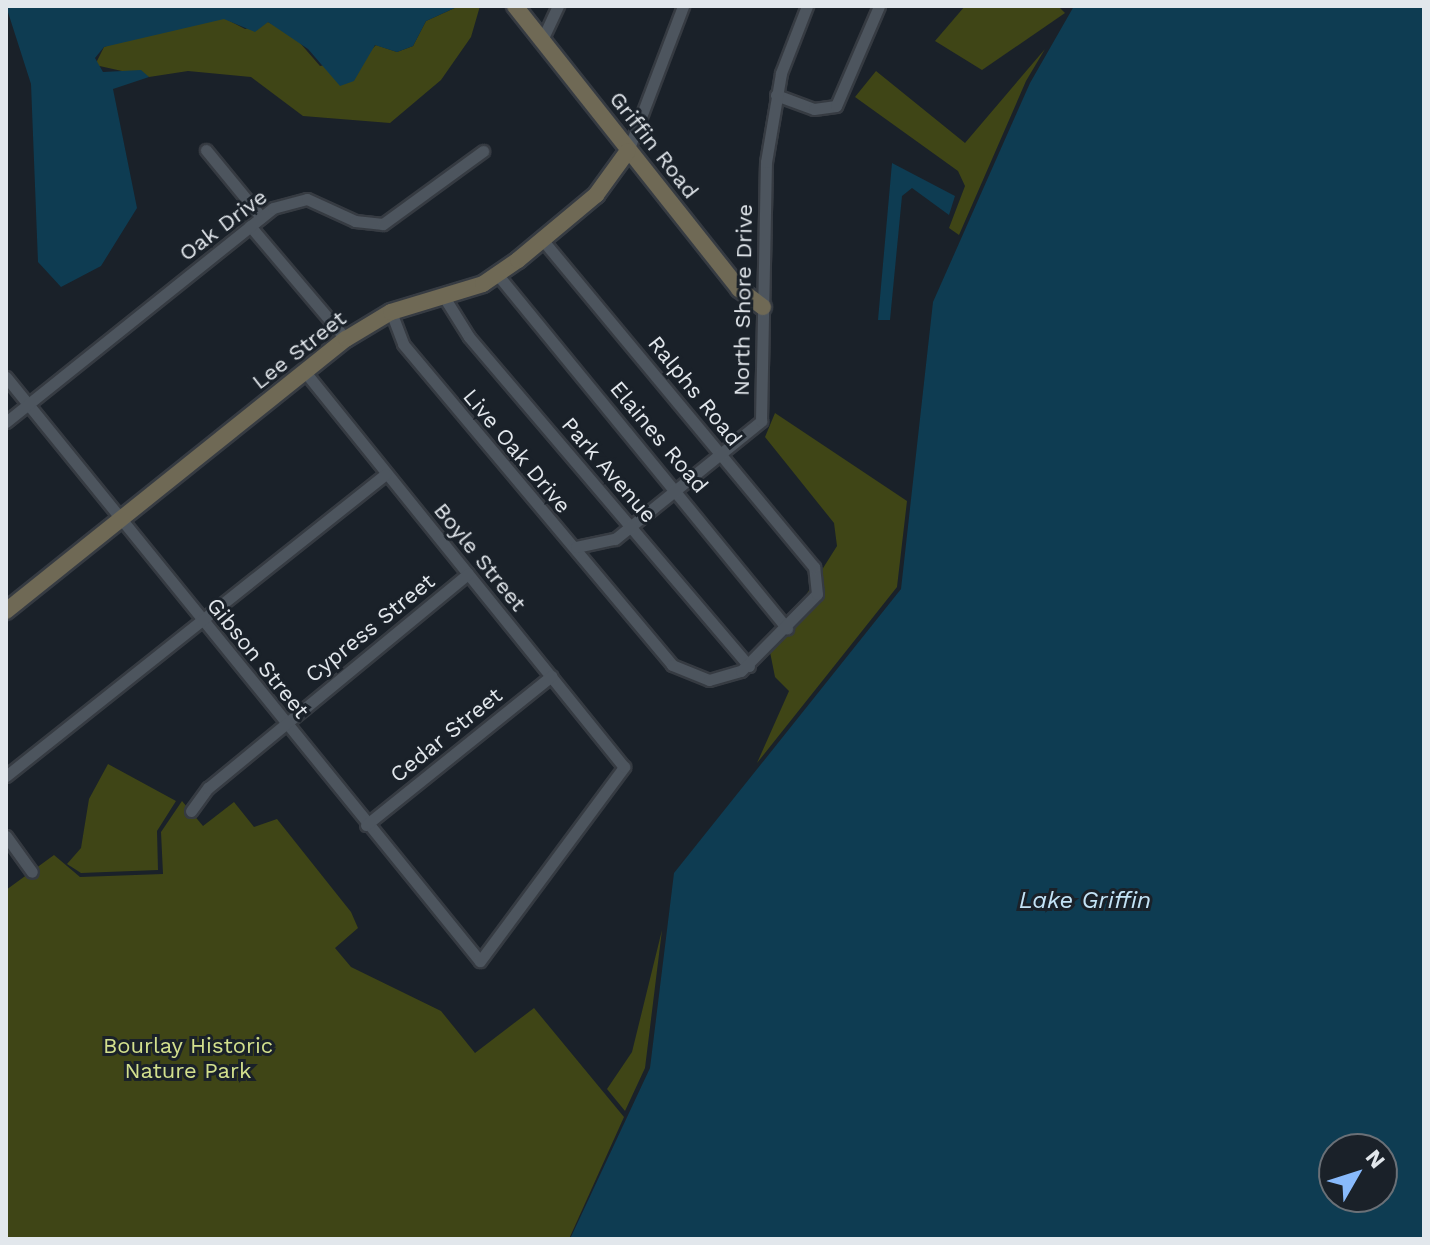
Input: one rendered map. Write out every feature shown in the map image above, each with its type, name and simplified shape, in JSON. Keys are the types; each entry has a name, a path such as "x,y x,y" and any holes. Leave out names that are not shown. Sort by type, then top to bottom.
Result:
{"street":[{"name":"Griffin Road","path":"515,6 739,289 763,307"},
{"path":"542,40 558,6"},
{"path":"628,151 683,6"},
{"name":"North Shore Drive","path":"576,547 606,545 723,457 761,421 766,162 776,95 807,6"},
{"path":"776,95 814,109 836,106 879,6"},
{"path":"206,150 261,217"},
{"name":"Oak Drive","path":"6,422 261,217 307,199 355,221 383,224 483,151"},
{"name":"Lee Street","path":"6,611 346,339 391,312 444,297 497,274 543,240 596,195 628,151"},
{"path":"250,226 346,339"},
{"name":"Ralphs Road","path":"543,240 814,567 817,594 787,628"},
{"name":"Elaines Road","path":"497,274 787,628"},
{"name":"Park Avenue","path":"444,297 469,337 749,666"},
{"name":"Live Oak Drive","path":"391,312 403,344 684,674 720,679 749,666"},
{"name":"Boyle Street","path":"305,372 624,767 480,961"},
{"name":"Gibson Street","path":"6,377 284,724 480,961"},
{"path":"6,776 386,474"},
{"name":"Cypress Street","path":"191,811 284,724 468,574"},
{"path":"749,666 787,628"},
{"name":"Cedar Street","path":"366,825 551,676"},
{"path":"6,836 32,872"}],"green space":[{"path":"459,6 480,6 471,37 441,80 390,123 303,116 251,77 188,71 149,77 95,65 104,47 119,41 224,18 245,29 268,22 294,36 320,66 363,58 376,45 397,52 413,46 426,21"},
{"path":"965,6 1058,6 1065,13 982,70 935,41"},
{"path":"1045,49 1026,81 959,235 949,228 965,186 958,171 855,97 876,71 965,143"},
{"path":"775,413 907,501 897,587 757,763 789,691 775,677 770,652 837,546 834,523 765,437"},
{"path":"108,764 176,801 157,831 158,870 81,873 67,864 81,848 89,799"},
{"name":"Bourlay Historic Nature Park","path":"182,801 203,826 234,802 254,827 277,819 351,912 358,928 335,948 351,967 441,1011 475,1053 534,1008 624,1117 569,1239 6,1239 6,890 54,855 80,877 163,874 161,832"},
{"path":"662,930 645,1068 625,1111 607,1089 632,1052"}],"water":[{"path":"6,6 459,6 426,21 413,46 397,52 375,45 354,81 340,86 308,49 268,22 255,32 224,19 104,47 95,58 103,72 141,70 149,77 113,89 137,208 101,266 61,287 38,262 31,84"},
{"name":"Lake Griffin","path":"1074,6 1424,6 1424,1239 570,1239 650,1068 674,873 901,589 933,302 1030,83"},
{"path":"892,163 955,196 949,215 912,188 902,196 890,320 878,320"}]}
